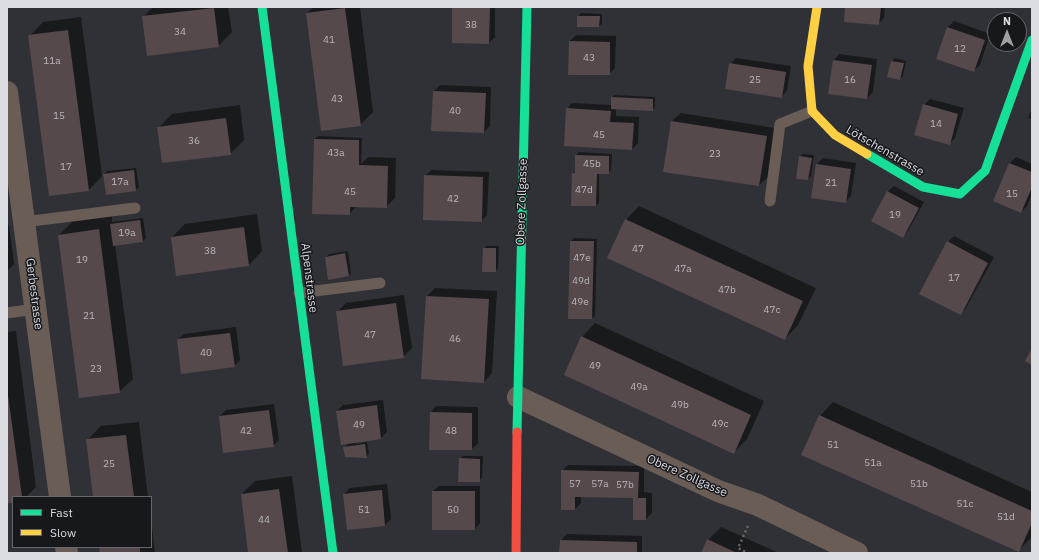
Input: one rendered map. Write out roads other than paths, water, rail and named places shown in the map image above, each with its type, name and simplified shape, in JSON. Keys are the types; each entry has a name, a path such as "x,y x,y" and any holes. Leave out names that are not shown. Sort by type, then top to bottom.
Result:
{"street":[{"name":"Alpenstrasse","path":"262,7 333,553"},
{"name":"Obere Zollgasse","path":"516,553 518,362 527,7"},
{"path":"812,111 808,66 817,7"},
{"name":"Lötschenstrasse","path":"812,111 835,135 923,187 960,194 985,171 1032,40"},
{"name":"Gerbestrasse","path":"7,92 60,496"},
{"name":"Obere Zollgasse","path":"518,397 718,492 758,505 857,553"}],"lane":[{"path":"770,201 780,124 812,111"},
{"path":"24,222 135,208"},
{"path":"299,293 380,283"},
{"path":"7,313 36,309"}]}
